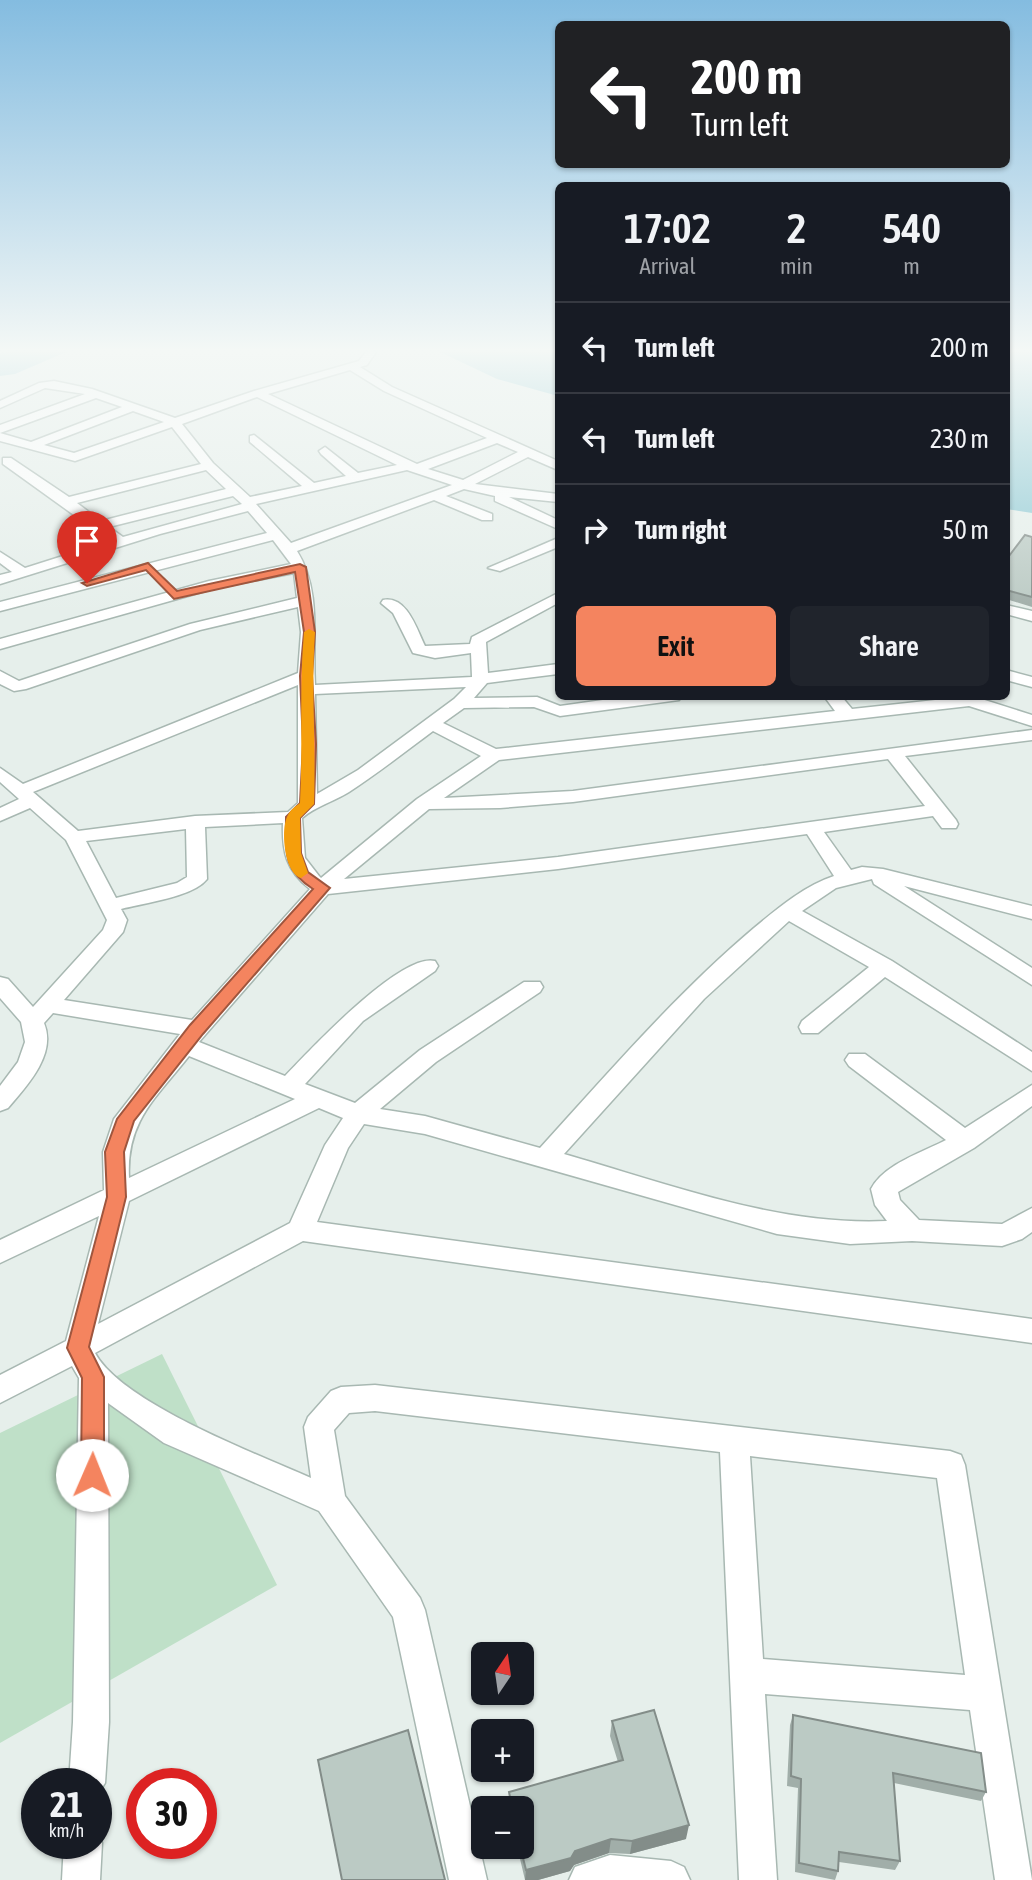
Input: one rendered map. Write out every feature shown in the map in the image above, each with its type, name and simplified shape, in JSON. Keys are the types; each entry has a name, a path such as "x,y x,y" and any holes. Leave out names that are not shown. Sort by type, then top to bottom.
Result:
{"street":[{"path":"9,440 75,457 122,440"},
{"path":"3,462 52,440"},
{"path":"190,440 209,466 277,535 300,567 309,632 306,683 309,744 293,853 301,874 322,888 558,863 812,828 944,817 892,752"},
{"path":"255,440 310,486"},
{"path":"353,440 411,468 485,491 555,524"},
{"path":"0,644 151,563 249,504 310,486 411,468 494,440"},
{"path":"498,440 555,465"},
{"path":"325,451 356,478"},
{"path":"289,549 465,484 526,453"},
{"path":"3,462 66,502 151,563"},
{"path":"66,502 209,466"},
{"path":"99,525 235,491"},
{"path":"485,491 555,498"},
{"path":"433,495 487,517"},
{"path":"0,607 151,563 277,535"},
{"path":"495,568 555,543"},
{"path":"0,556 23,573"},
{"path":"0,580 23,573 151,563 300,567"},
{"path":"74,837 300,810 342,789 460,703 480,680 478,640 555,599"},
{"path":"0,676 20,687 170,634 234,615 305,601"},
{"path":"388,603 398,610 419,650 435,653 477,648"},
{"path":"1010,610 1032,616"},
{"path":"0,815 27,796 306,683 480,680 555,669"},
{"path":"1010,676 1032,682"},
{"path":"460,703 537,702 549,709 560,711 643,700"},
{"path":"835,700 848,716"},
{"path":"88,1768 91,1722 86,1362 117,1197 115,1152 126,1119 190,1037 322,888 424,803 494,755 970,701 1032,721"},
{"path":"429,723 494,755"},
{"path":"424,803 489,805 555,801 892,752 1032,735"},
{"path":"0,773 74,837 112,905 117,920 113,932 41,1013 35,1048 20,1077 0,1102"},
{"path":"112,905 184,887 197,879 195,822"},
{"path":"812,828 846,878"},
{"path":"870,873 1032,978"},
{"path":"547,1157 712,978 787,911 846,878 870,873 1032,913"},
{"path":"946,922 978,898"},
{"path":"787,911 884,966 1032,1063"},
{"path":"290,1085 355,1016 427,966"},
{"path":"810,1027 884,966"},
{"path":"0,984 41,1013 190,1037 318,1098 358,1114 425,1125 547,1157 777,1224 850,1233 912,1230 1002,1235 1013,1232 1032,1218"},
{"path":"0,1390 86,1362 300,1230 337,1144 358,1114 438,1049 532,987"},
{"path":"857,1060 965,1141"},
{"path":"912,1230 888,1205 884,1189 898,1177 965,1141 1032,1094"},
{"path":"0,1252 318,1098"},
{"path":"300,1230 1032,1331"},
{"path":"86,1362 175,1433 330,1502"},
{"path":"468,1880 408,1610 330,1502 319,1427 341,1400 375,1398 734,1437 950,1465 1014,1880"},
{"path":"734,1437 758,1880"},
{"path":"746,1675 985,1695"},
{"path":"81,1880 82,1859"},
{"path":"588,1880 610,1874 671,1880"}],"green space":[{"path":"162,1354 277,1585 0,1743 0,1433"}],"water":[{"path":"1010,440 1032,440 1032,513 1010,510"}],"building":[{"path":"1025,535 1032,537 1032,597 1010,591 1010,555"},
{"path":"654,1710 689,1825 632,1841 611,1839 575,1851 571,1858 526,1870 523,1859 534,1859 534,1796 510,1796 509,1792 623,1760 612,1721"},
{"path":"793,1715 981,1753 986,1792 893,1773 900,1861 839,1852 838,1871 799,1863 801,1779 791,1776"},
{"path":"408,1730 445,1880 342,1880 318,1760"}],"slow traffic":[{"path":"301,873 293,853 292,834 293,817 307,804 309,744 306,676 309,632"}],"route":[{"path":"87,583 148,566 174,595 300,567 309,632 306,676 309,744 307,804 293,817 293,853 301,874 322,888 290,921 150,1087 126,1119 117,1139 117,1197 78,1348 93,1377 92,1475"}]}
